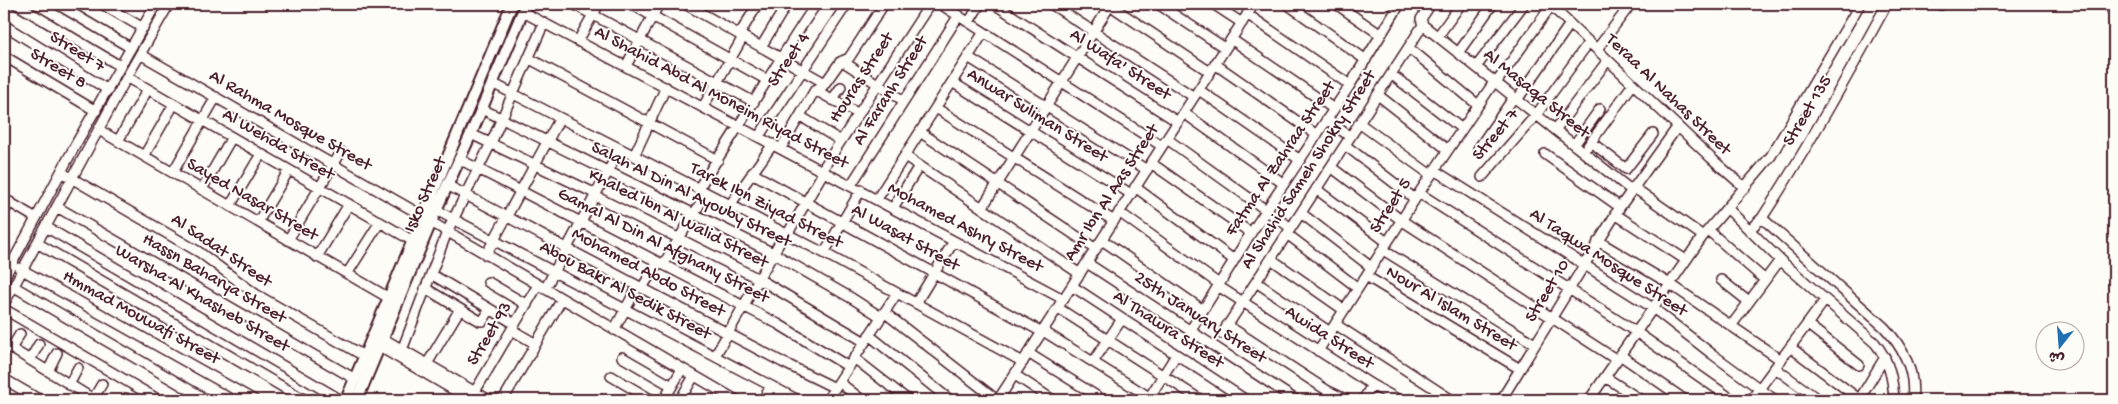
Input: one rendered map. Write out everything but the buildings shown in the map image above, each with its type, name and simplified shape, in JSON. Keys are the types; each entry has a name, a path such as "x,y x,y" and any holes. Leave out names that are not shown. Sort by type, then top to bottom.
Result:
{"main road":[{"name":"Isko Street","path":"346,400 364,356 376,340 427,219 512,4"},
{"name":"Isko Street","path":"357,400 389,298 413,241 427,219 436,210 525,8"}],"street":[{"path":"16,4 120,66"},
{"path":"57,4 131,48"},
{"path":"102,4 143,28"},
{"path":"4,278 77,142 156,4"},
{"path":"4,304 127,77 169,4"},
{"path":"573,4 754,102"},
{"path":"578,41 599,4"},
{"path":"631,4 767,80"},
{"path":"626,66 659,4"},
{"path":"685,4 825,83"},
{"path":"703,107 758,4"},
{"path":"761,47 786,4"},
{"path":"614,330 640,287 660,263 694,214 702,192 718,160 780,58 816,4"},
{"name":"Street 4","path":"759,136 847,4"},
{"path":"730,205 752,173 777,146 800,116 815,90 825,83 836,66 848,58 884,4"},
{"name":"Houras Street","path":"715,356 773,253 806,203 823,170 930,4"},
{"path":"940,4 1062,82 1165,142 1267,211 1358,288"},
{"path":"968,22 980,4"},
{"name":"Al Wafa' Street","path":"994,4 1178,122"},
{"path":"1051,4 1300,160"},
{"path":"982,208 1110,4 1210,72"},
{"path":"1158,4 1225,48"},
{"path":"1213,4 1242,23"},
{"name":"Amr Ibn Al Aas Street","path":"1001,399 1028,353 1254,4"},
{"path":"1287,4 1366,60"},
{"path":"1336,4 1381,35"},
{"name":"Al Shahid Sameh Shokry Street","path":"1222,334 1409,48 1422,24 1421,19 1431,4"},
{"path":"1438,36 1461,4"},
{"path":"1458,53 1493,4"},
{"path":"1476,67 1524,4"},
{"path":"1597,49 1631,4"},
{"path":"1592,399 1605,377 1686,260 1775,150 1860,4"},
{"name":"Street 135","path":"1756,224 1844,83 1887,4"},
{"path":"2109,4 2114,14"},
{"name":"Fatma Al Zahraa Street","path":"1190,332 1251,233 1350,86 1381,35 1395,5"},
{"name":"Teraa Al Nahas Street","path":"1550,5 1745,188"},
{"name":"Street 5","path":"1318,351 1433,172 1478,105 1550,5"},
{"name":"Al Shahid Abd Al Moneim Riyad Street","path":"525,8 544,23 850,185"},
{"path":"1247,14 1350,86"},
{"name":"Al Faranh Street","path":"850,185 959,15"},
{"path":"400,354 447,232 491,143 544,23"},
{"name":"Al Masaqa Street","path":"1422,24 1583,153 1632,189 1706,233 1765,280"},
{"path":"1478,149 1570,24"},
{"name":"Street 7","path":"4,26 108,90"},
{"path":"877,199 984,32"},
{"path":"1231,39 1334,109"},
{"name":"Street 7","path":"1482,178 1536,115 1589,42"},
{"path":"1409,48 1478,105"},
{"name":"Street 8","path":"4,56 96,110"},
{"name":"Al Rahma Mosque Street","path":"126,57 138,58 216,97 731,399"},
{"path":"528,58 718,160"},
{"path":"968,58 1046,107 1149,166 1251,233"},
{"path":"1555,130 1608,60"},
{"path":"842,61 904,101"},
{"path":"1215,64 1316,135"},
{"path":"1391,74 1462,129"},
{"name":"Al Wehda Street","path":"127,77 413,241"},
{"name":"Anwar Suliman Street","path":"952,82 1031,132 1133,191 1234,260"},
{"name":"Tarek Ibn Ziyad Street","path":"492,83 824,253 1023,362"},
{"path":"1583,153 1633,84"},
{"path":"634,156 666,87"},
{"path":"832,100 840,87"},
{"path":"118,141 148,89"},
{"path":"815,90 859,114"},
{"path":"1378,95 1448,150"},
{"path":"172,172 216,97"},
{"path":"144,156 174,104"},
{"path":"936,108 1114,221"},
{"name":"Salah Al Din Al Ayouby Street","path":"482,109 773,253 882,315 1001,399"},
{"path":"1574,145 1600,109"},
{"path":"1184,113 1284,184"},
{"path":"800,116 841,141"},
{"path":"486,255 560,118"},
{"path":"1327,119 1350,137"},
{"name":"Al Taqwa Mosque Street","path":"1359,123 1433,172 1653,308 1774,400"},
{"name":"Street 10","path":"1501,400 1583,264 1632,189 1678,126"},
{"name":"Sayed Nasar Street","path":"99,130 389,298"},
{"path":"920,132 1096,249"},
{"name":"Khaled Ibn Al Walid Street","path":"471,134 592,192 595,196 759,279 867,338 950,400"},
{"path":"1591,142 1626,169 1653,134"},
{"path":"202,189 232,137"},
{"path":"77,142 89,148"},
{"path":"1345,145 1417,196 1568,288 1636,332 1733,400"},
{"name":"Street 93","path":"472,397 527,304 554,272 620,149"},
{"path":"288,240 341,152"},
{"path":"230,206 261,154"},
{"path":"1545,154 1686,260"},
{"path":"905,156 1080,274"},
{"name":"Gamal Al Din Al Afghany Street","path":"459,159 778,324 848,367"},
{"path":"893,208 919,166"},
{"path":"1331,167 1401,220 1685,400"},
{"path":"258,222 289,170"},
{"name":"Al Sadat Street","path":"61,172 199,252 258,295 364,356"},
{"name":"Al Wasat Street","path":"752,173 1043,331"},
{"name":"Mohamed Abdo Street","path":"448,185 728,334 837,385 862,400"},
{"name":"Mohamed Ashry Street","path":"850,185 1063,299"},
{"path":"1316,189 1385,246 1535,344"},
{"path":"824,253 861,190"},
{"path":"4,212 7,201 36,218"},
{"path":"317,256 349,204"},
{"name":"Hassn Baharya Street","path":"57,206 355,379"},
{"path":"1727,208 1756,224 1884,327 1898,342 1907,359 1912,378 1912,400"},
{"name":"Abou Bakr Al Sedik Street","path":"436,210 795,399"},
{"name":"Awida Street","path":"1120,212 1242,302 1372,386 1399,400"},
{"path":"1300,213 1372,267"},
{"path":"347,274 380,222"},
{"path":"1756,224 1780,260 1869,337 1885,356 1893,385 1894,400"},
{"name":"Warsha Al Khasheb Street","path":"46,227 341,400"},
{"path":"1102,240 1203,310"},
{"path":"916,303 954,241"},
{"path":"1598,241 1670,284 1731,326 1819,400"},
{"path":"37,243 305,400"},
{"path":"1270,259 1344,310"},
{"path":"1731,326 1780,260"},
{"name":"25th January Street","path":"1087,263 1296,400"},
{"name":"Hmmad Mouwafi Street","path":"12,264 254,400"},
{"path":"431,274 490,309 536,344"},
{"name":"Nour Al Islam Street","path":"1366,276 1520,369"},
{"path":"1722,280 1749,302"},
{"path":"488,282 527,304"},
{"path":"1256,282 1452,400"},
{"path":"13,286 207,400"},
{"name":"Al Thawra Street","path":"1072,286 1246,400"},
{"path":"425,288 481,322 490,309"},
{"path":"826,400 896,293"},
{"path":"502,400 562,299"},
{"path":"1751,400 1825,300"},
{"path":"1058,308 1201,400"},
{"path":"4,309 159,400"},
{"path":"427,364 460,309"},
{"path":"1093,362 1109,341 1122,319"},
{"path":"1808,324 1859,364"},
{"path":"1227,325 1328,391 1347,400"},
{"path":"207,342 216,327"},
{"path":"1043,331 1152,399 1163,375 1176,355"},
{"path":"20,334 8,346 94,400 102,384"},
{"path":"376,340 472,397 489,400"},
{"path":"30,360 40,344"},
{"path":"1790,347 1859,400 1885,356"},
{"path":"48,371 57,353"},
{"path":"1028,353 1103,400"},
{"path":"400,354 427,364 472,397"},
{"path":"622,357 672,386"},
{"path":"854,358 908,400"},
{"path":"69,384 78,368"},
{"path":"664,400 682,369"},
{"path":"1014,375 1053,400"},
{"path":"611,376 649,400"},
{"path":"692,400 682,398 694,376"},
{"path":"1605,377 1641,400"},
{"path":"4,379 40,400"},
{"path":"763,400 771,386"},
{"path":"1363,400 1372,386"}]}
